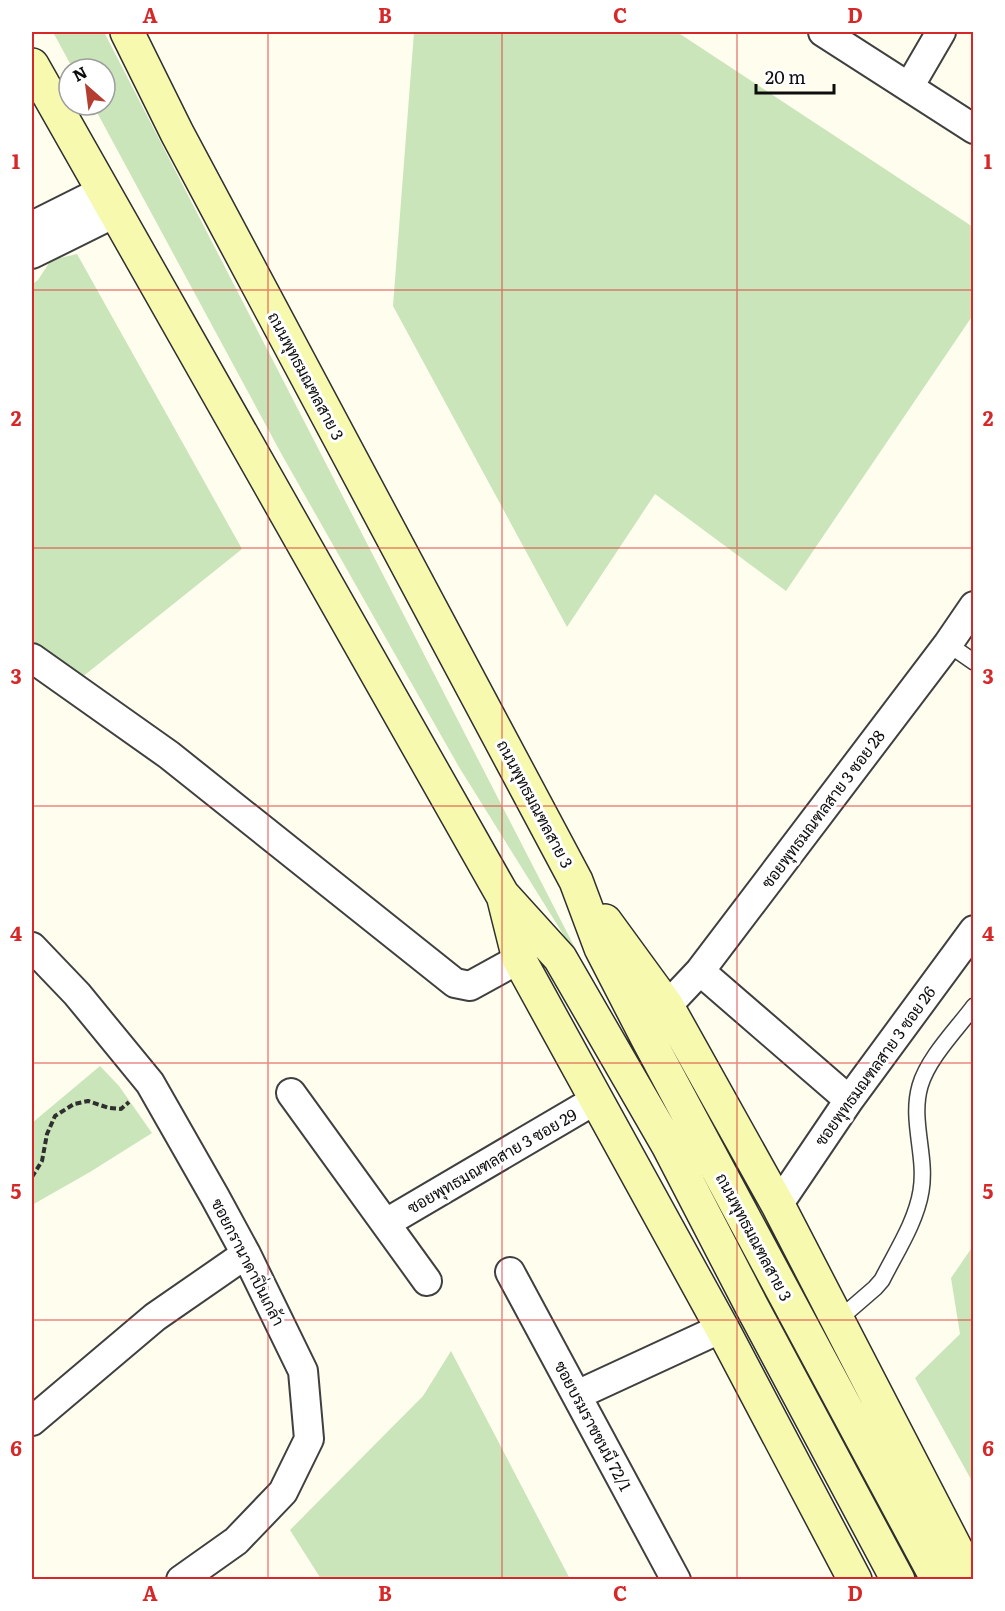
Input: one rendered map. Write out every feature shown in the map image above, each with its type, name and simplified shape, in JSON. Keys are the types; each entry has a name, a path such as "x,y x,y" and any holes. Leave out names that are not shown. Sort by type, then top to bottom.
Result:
{"main road":[{"name":"ถนนพุทธมณฑลสาย 3","path":"127,32 177,133 576,881 601,948 938,1580"},
{"name":"ถนนพุทธมณฑลสาย 3","path":"32,64 502,894 560,958 668,1145 898,1580"},
{"path":"576,881 667,1006 778,1205 972,1580"},
{"path":"502,894 519,959 722,1328 855,1580"}],"street":[{"path":"823,32 974,129"},
{"path":"909,87 941,32"},
{"path":"32,247 109,202"},
{"name":"ซอยพุทธมณฑลสาย 3 ซอย 28","path":"667,1006 700,971 948,644 974,606"},
{"path":"32,658 169,755 455,983 470,986 519,959"},
{"name":"ซอยพุทธมณฑลสาย 3 ซอย 26","path":"778,1205 849,1100 974,930"},
{"name":"ซอยกรานาดาปิ่นเกล้า","path":"32,947 77,994 150,1083 246,1254 303,1371 309,1439 283,1492 236,1541 181,1580"},
{"path":"700,971 849,1100"},
{"path":"291,1093 427,1281"},
{"name":"ซอยพุทธมณฑลสาย 3 ซอย 29","path":"386,1223 597,1099"},
{"path":"32,1421 155,1317 246,1254"},
{"name":"ซอยบรมราชชนนี 72/1","path":"510,1272 676,1580"},
{"path":"577,1395 722,1328"}],"lane":[{"path":"948,644 974,662"},
{"path":"838,1320 882,1280 915,1214 922,1190 917,1118 920,1087 927,1068 974,1006"}],"path":[{"path":"32,1177 42,1161 47,1134 55,1116 74,1104 87,1101 121,1109 150,1083"}],"green space":[{"path":"53,32 104,32 117,57 67,57"},
{"path":"414,32 677,32 973,227 973,315 786,591 655,494 567,627 393,306"},
{"path":"117,57 591,979 459,767 282,455 99,117 117,117"},
{"path":"77,254 242,549 81,678 32,643 32,284 38,280 51,260"},
{"path":"100,1066 119,1086 152,1133 32,1205 32,1123"},
{"path":"973,1246 973,1483 915,1378 960,1334 951,1278"},
{"path":"451,1351 570,1579 321,1579 290,1530 423,1396"}]}
